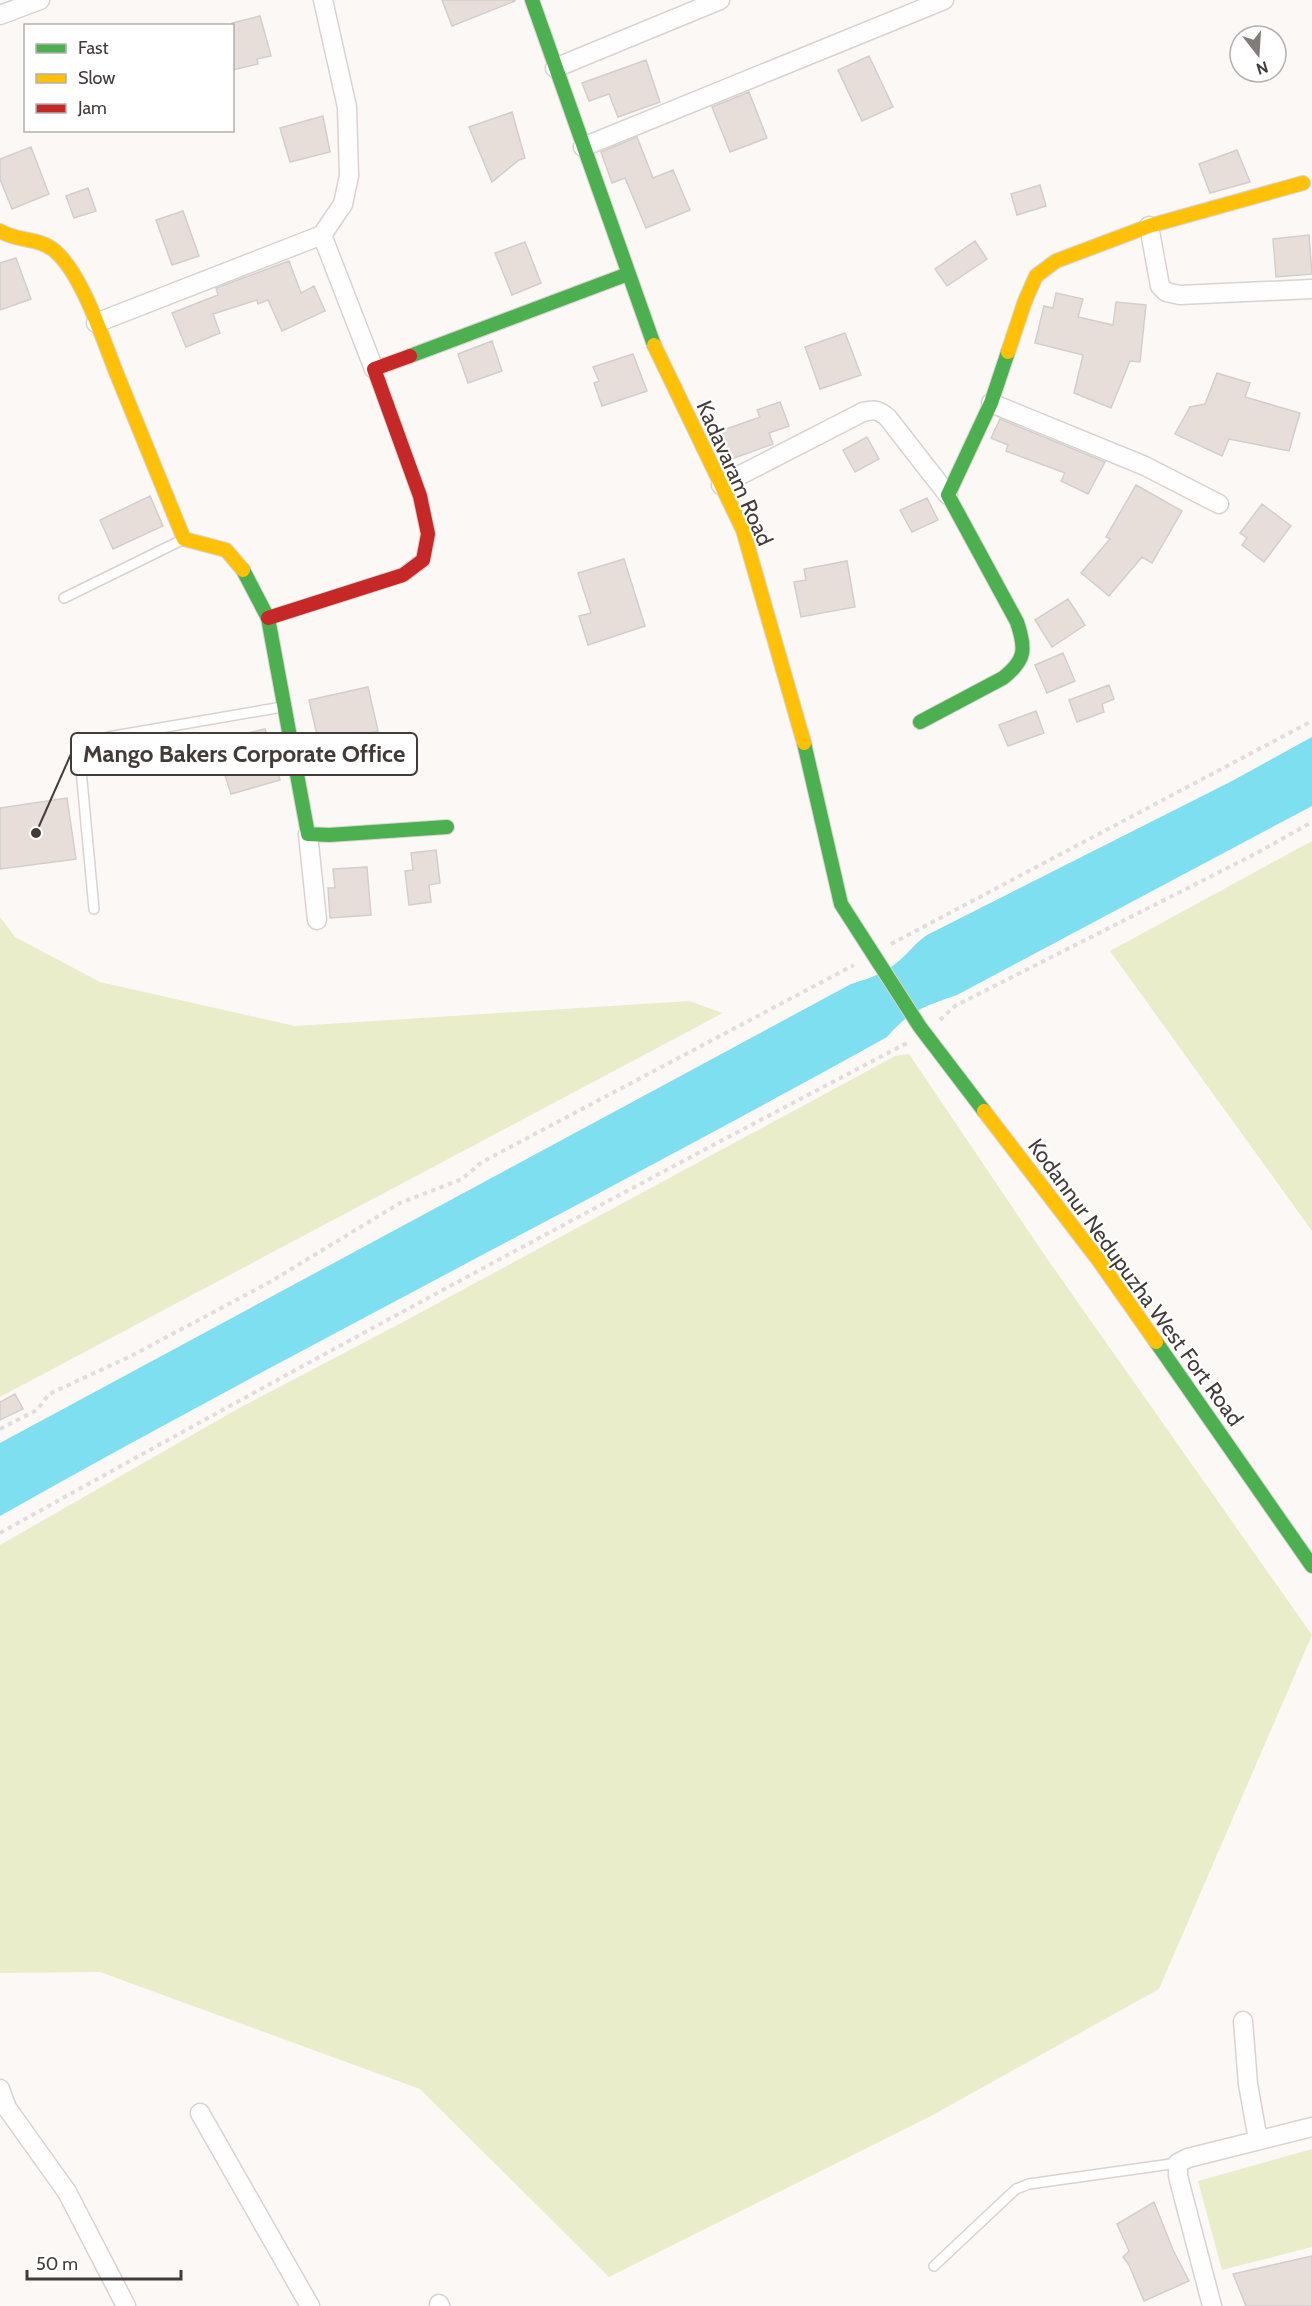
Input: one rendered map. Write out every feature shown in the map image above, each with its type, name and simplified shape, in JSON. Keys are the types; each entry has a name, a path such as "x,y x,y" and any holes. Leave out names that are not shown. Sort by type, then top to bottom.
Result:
{"street":[{"path":"0,15 40,0"},
{"path":"96,323 322,236 343,204 349,176 347,107 322,0"},
{"name":"Kadavaram Road","path":"532,0 650,337 743,530 798,716 841,904 923,1030"},
{"path":"555,68 720,0"},
{"path":"583,147 944,0"},
{"path":"948,495 991,403 1025,301 1036,276 1056,261 1149,226 1303,183"},
{"path":"1149,226 1160,286 1166,292 1180,295 1312,289"},
{"path":"0,231 14,237 36,239 49,245 60,255 96,323 184,539 226,550 246,573 268,618 308,834 317,920"},
{"path":"268,618 403,575 423,560 428,534 420,496 322,236"},
{"path":"374,369 628,274"},
{"path":"991,403 1145,466 1219,504"},
{"path":"722,485 863,412 873,409 880,411 888,418 948,495 1017,621 1024,643 1020,662 1008,676 920,722"},
{"path":"308,834 329,835 447,827"},
{"name":"Kodannur Nedupuzha West Fort Road","path":"923,1030 1097,1258 1312,1566"},
{"path":"1243,2021 1248,2084 1258,2140"},
{"path":"0,2089 7,2108 67,2192 126,2306"},
{"path":"200,2112 310,2306"},
{"path":"1212,2306 1178,2176 1178,2163 1188,2158 1312,2127"}],"lane":[{"path":"64,598 184,539"},
{"path":"94,909 80,759 85,748 94,741 108,737 284,706"},
{"path":"934,2266 1016,2189 1029,2184 1178,2163"}],"path":[{"path":"0,1429 37,1410 49,1394 131,1356 270,1282 400,1203 462,1179 482,1162 875,957 910,932 1312,721"},
{"path":"0,1533 224,1408 923,1030 955,1006 1255,854 1312,822"}],"green space":[{"path":"1312,841 1312,1231 1110,951"},
{"path":"0,917 15,937 100,982 295,1026 689,1001 723,1013 0,1397"},
{"path":"909,1054 1048,1260 1312,1635 1159,1989 931,2116 609,2277 420,2089 100,1972 0,1973 0,1545 241,1407 895,1056"},
{"path":"1312,2149 1312,2247 1222,2270 1198,2181"}],"water":[{"path":"1312,737 1312,806 957,995 918,1010 887,1037 221,1394 0,1516 0,1443 851,984 885,971 927,935 1232,781"}],"building":[{"path":"442,0 514,0 515,1 452,26"},
{"path":"260,16 271,56 257,59 258,64 234,70 234,24 232,23"},
{"path":"869,56 893,107 862,121 838,70"},
{"path":"646,60 660,102 618,117 609,94 589,101 582,83"},
{"path":"749,92 767,138 730,152 712,107"},
{"path":"512,112 525,158 519,160 492,182 469,127"},
{"path":"323,116 330,152 290,162 280,128"},
{"path":"637,137 653,178 673,170 690,210 646,228 625,178 612,183 601,152"},
{"path":"31,147 49,194 12,209 0,179 0,159"},
{"path":"1237,150 1250,182 1210,193 1199,164"},
{"path":"1040,185 1046,206 1017,215 1011,194"},
{"path":"88,188 96,211 74,218 66,196"},
{"path":"183,211 199,256 172,265 156,220"},
{"path":"1309,235 1312,274 1276,277 1273,239"},
{"path":"975,241 987,259 947,286 935,269"},
{"path":"525,242 541,283 512,295 495,253"},
{"path":"16,258 31,299 0,310 0,263"},
{"path":"289,261 301,293 314,286 325,311 282,331 268,300 258,304 257,300 213,314 220,333 186,347 172,313 218,295 216,288"},
{"path":"1056,293 1083,299 1078,317 1113,325 1116,302 1146,305 1140,362 1130,361 1111,408 1074,393 1083,355 1035,343 1044,306 1053,308"},
{"path":"845,333 861,375 820,389 805,347"},
{"path":"492,341 502,371 468,383 458,354"},
{"path":"633,354 647,391 602,406 594,383 599,381 593,367"},
{"path":"1217,373 1250,383 1245,397 1300,413 1289,451 1229,439 1222,456 1175,434 1190,407 1205,404"},
{"path":"780,402 789,426 769,433 773,444 726,461 715,433 760,417 757,410"},
{"path":"1000,419 1105,462 1088,494 1061,481 1065,473 1006,451 1008,445 991,438"},
{"path":"867,437 879,459 855,472 843,450"},
{"path":"1136,485 1182,511 1152,563 1142,557 1109,596 1081,573 1110,539 1106,537"},
{"path":"150,496 163,526 113,549 100,520"},
{"path":"927,498 938,520 912,532 900,510"},
{"path":"1262,504 1291,526 1264,562 1242,545 1247,538 1240,533"},
{"path":"624,559 645,626 588,645 579,616 591,613 578,573"},
{"path":"847,561 855,607 801,617 794,582 806,580 804,569"},
{"path":"1068,599 1085,625 1052,647 1035,620"},
{"path":"1063,653 1075,681 1047,693 1035,665"},
{"path":"1109,685 1114,699 1102,704 1104,712 1077,722 1069,700"},
{"path":"368,687 378,731 319,744 309,700"},
{"path":"1036,711 1044,733 1008,746 999,725"},
{"path":"265,729 280,780 231,794 214,741"},
{"path":"67,798 76,859 0,869 0,808"},
{"path":"436,850 440,883 429,885 431,902 409,905 405,871 413,870 411,853"},
{"path":"367,867 371,915 330,918 328,888 335,888 333,869"},
{"path":"15,1394 23,1409 0,1420 0,1402"},
{"path":"1154,2202 1173,2250 1189,2281 1144,2301 1129,2265 1123,2257 1129,2251 1117,2224"},
{"path":"1312,2256 1312,2306 1246,2306 1233,2274"}],"traffic: fast":[{"path":"532,0 654,345"},
{"path":"410,356 628,274"},
{"path":"920,722 1003,678 1011,672 1022,653 1022,640 1017,622 948,495 991,403 1008,352"},
{"path":"243,570 268,618 308,834 329,835 447,827"},
{"path":"804,743 841,904 920,1027 984,1111"},
{"path":"1156,1342 1312,1566"}],"traffic: slow":[{"path":"1008,352 1036,276 1056,261 1149,226 1303,183"},
{"path":"0,231 49,247 65,262 75,276 92,310 184,539 226,550 243,570"},
{"path":"654,345 743,530 804,743"},
{"path":"984,1111 1097,1258 1156,1342"}],"traffic: jam":[{"path":"268,618 403,575 423,560 428,534 420,496 374,369 410,356"}],"place":[{"name":"Mango Bakers Corporate Office","path":"36,833"}]}
